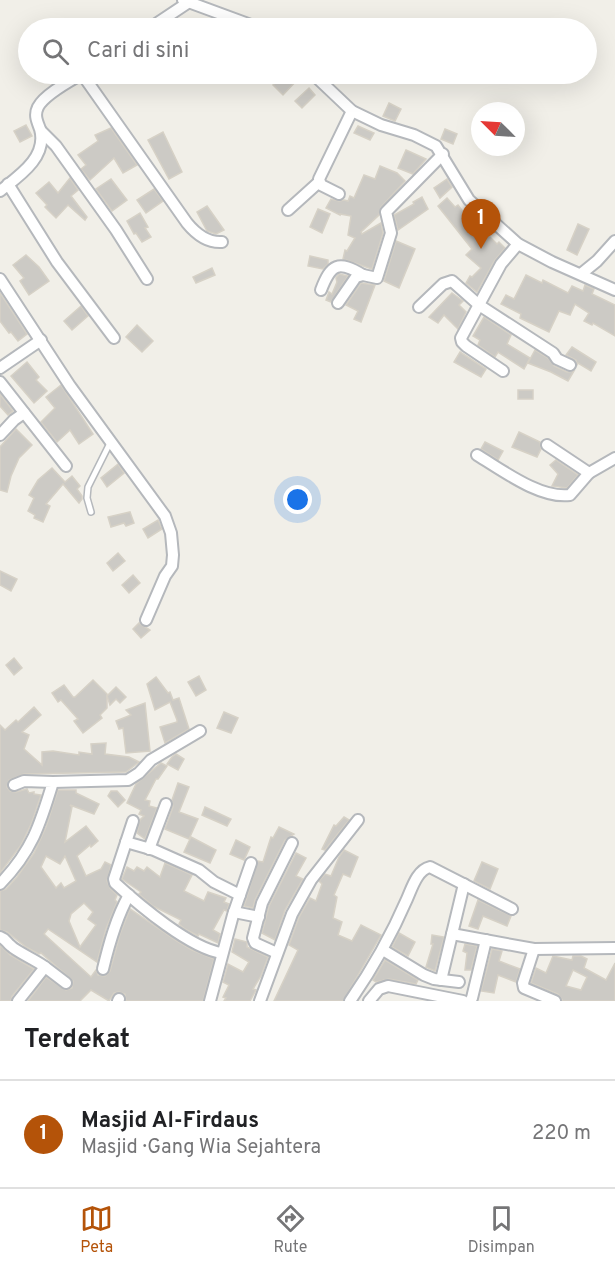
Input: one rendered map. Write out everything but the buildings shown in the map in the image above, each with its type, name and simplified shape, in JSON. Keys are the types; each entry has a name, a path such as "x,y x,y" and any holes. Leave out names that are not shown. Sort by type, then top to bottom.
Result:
{"street":[{"path":"163,18 186,1 232,18"},
{"path":"65,84 39,104 36,113 41,131 40,148 36,159 4,187 114,338"},
{"path":"89,84 187,223 205,238 222,242"},
{"path":"324,84 352,111 436,146 443,154 469,200 518,244 615,290"},
{"path":"288,210 319,182 352,111"},
{"path":"41,131 56,146 116,230 147,279"},
{"path":"321,290 327,276 333,268 339,265 374,278 380,274 391,233 386,217 388,208 443,154"},
{"path":"319,182 339,194"},
{"path":"581,274 597,261 615,241"},
{"path":"503,371 462,342 461,338 501,264 518,244"},
{"path":"338,303 356,277 363,275"},
{"path":"0,279 70,386 165,516 171,533 172,567 165,576 146,620"},
{"path":"419,307 447,281 452,281 479,305 553,353 557,359 570,365"},
{"path":"0,368 41,340"},
{"path":"0,382 66,466"},
{"path":"0,435 24,412"},
{"path":"547,445 589,473"},
{"path":"477,455 552,495 570,495 589,473 615,458"},
{"path":"14,785 24,781 128,780 139,773 151,760 200,731"},
{"path":"0,884 19,865 40,825 53,782"},
{"path":"149,849 166,804"},
{"path":"260,1001 292,914 311,880 358,820"},
{"path":"133,821 114,879 115,883 178,933 214,952 222,953"},
{"path":"126,842 199,870 214,882 240,895"},
{"path":"277,953 255,943 253,938 262,903 292,843"},
{"path":"210,1001 234,912 251,863"},
{"path":"350,1001 383,950 421,871 430,867 512,909"},
{"path":"441,980 464,884"},
{"path":"103,969 118,919 129,895"},
{"path":"234,912 260,916"},
{"path":"452,934 534,949 615,948"},
{"path":"0,937 66,983"},
{"path":"470,1001 486,939"},
{"path":"534,949 523,983 524,988 555,1001"},
{"path":"383,950 424,975 459,982"},
{"path":"18,1001 45,967"},
{"path":"369,1001 379,989 388,986 463,1001"}],"lane":[{"path":"91,512 87,498 88,487 111,441"}],"place":[{"name":"Masjid Al-Firdaus","path":"481,249"}]}
